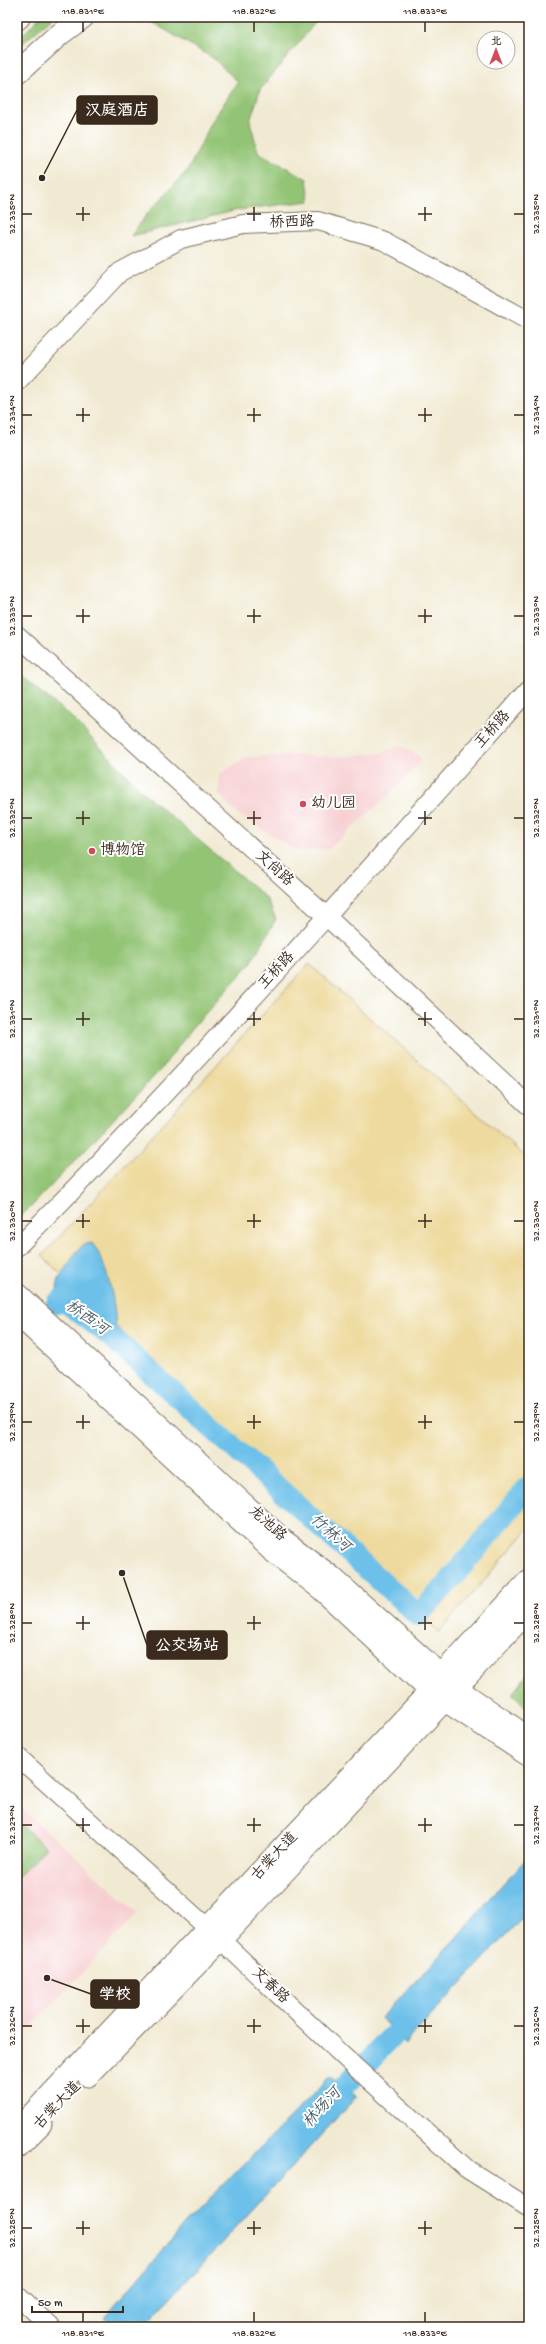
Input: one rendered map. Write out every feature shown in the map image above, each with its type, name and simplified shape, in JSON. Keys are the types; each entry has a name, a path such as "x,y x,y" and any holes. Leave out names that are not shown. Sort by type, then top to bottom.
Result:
{"highway":[{"path":"17,73 59,35 83,17"}],"main road":[{"name":"龙池路","path":"17,1294 282,1539 332,1577 442,1689 529,1738"},
{"name":"龙池路","path":"17,1314 272,1551 322,1590 442,1689 529,1756"},
{"name":"古棠大道","path":"17,2148 442,1689 529,1580"},
{"name":"古棠大道","path":"442,1689 529,1610"},
{"name":"古棠大道","path":"17,2130 215,1934"}],"street":[{"name":"桥西路","path":"17,382 120,272 181,239 243,224 318,221 384,241 529,321"},
{"name":"文尚路","path":"17,636 327,917 529,1106"},
{"name":"王桥路","path":"17,1247 107,1156 327,917 529,689"},
{"name":"文春路","path":"17,1756 215,1934 342,2056 380,2088 467,2169 529,2208"},
{"path":"17,2295 51,2327"}],"shaded area":[{"name":"幼儿园","path":"400,745 423,759 388,796 329,849 296,851 235,812 219,794 219,774 248,757 299,755 336,757 380,753"},
{"path":"17,1804 138,1913 17,2042"}],"green space":[{"path":"40,17 53,17 17,48 17,41"},
{"path":"143,17 320,17 260,90 250,121 258,152 307,179 310,201 238,210 131,236 147,214 188,170 213,120 238,82 213,58"},
{"path":"17,673 70,716 145,794 266,898 276,919 251,963 194,1026 161,1069 30,1208 17,1218"},
{"path":"529,1672 529,1710 512,1694"},
{"path":"17,1821 46,1847 17,1878"}],"sand":[{"path":"309,964 529,1160 529,1528 439,1632 42,1256"}],"water":[{"name":"桥西河","path":"92,1243 103,1262 111,1289 115,1317 114,1339 90,1327 62,1299 57,1288 59,1279 77,1251 85,1244"},
{"path":"529,1856 529,1910 405,2044 381,2017 458,1937 498,1889"},
{"path":"331,2076 357,2096 168,2301 142,2327 115,2327 104,2318 187,2222"}],"waterway":[{"name":"竹林河","path":"57,1303 62,1299 114,1339 418,1615 447,1584 529,1486"},
{"name":"林场河","path":"323,2109 415,2012"}],"place":[{"name":"汉庭酒店","path":"42,178"},
{"name":"幼儿园","path":"303,804"},
{"name":"博物馆","path":"92,851"},
{"name":"公交场站","path":"122,1573"},
{"name":"学校","path":"47,1978"}]}
